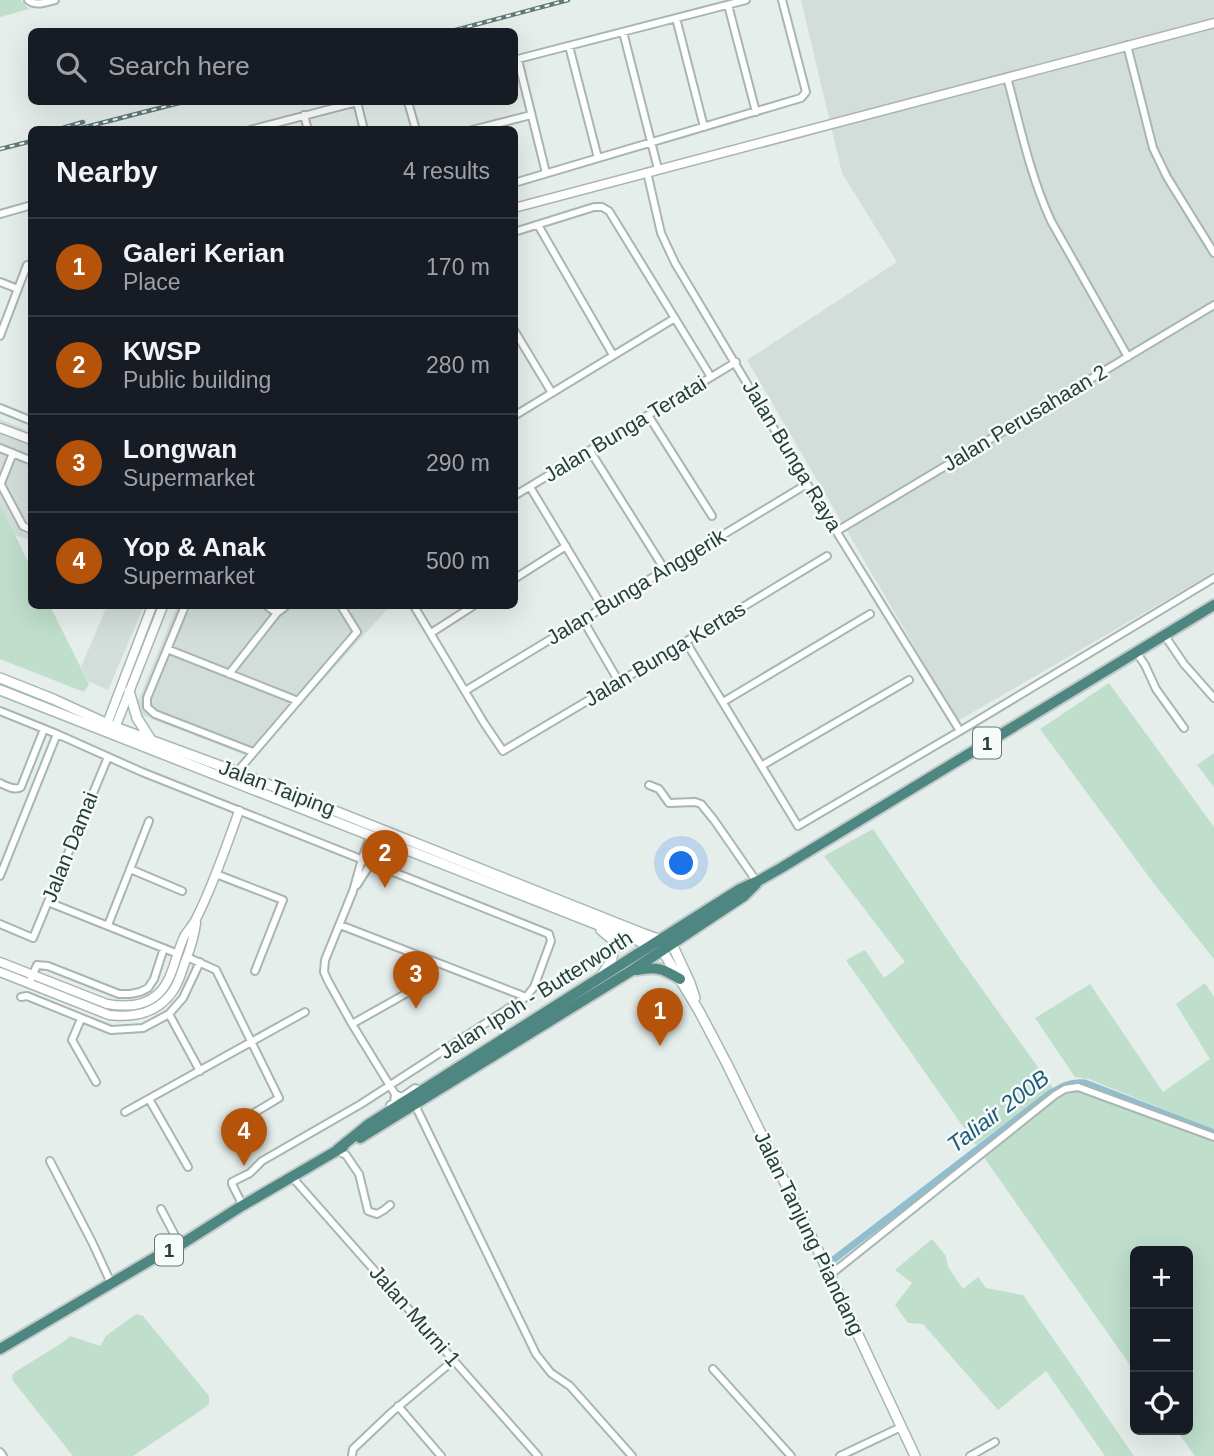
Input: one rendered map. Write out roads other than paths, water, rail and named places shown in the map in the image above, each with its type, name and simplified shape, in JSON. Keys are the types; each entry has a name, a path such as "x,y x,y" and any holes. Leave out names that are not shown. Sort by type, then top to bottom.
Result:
{"highway":[{"name":"Jalan Ipoh - Butterworth","path":"0,1349 292,1177 344,1155 415,1105 631,971 665,945 744,896 759,881 1214,605"},
{"name":"Jalan Ipoh - Butterworth","path":"344,1155 369,1124 602,975 650,946 665,945"},
{"path":"631,971 657,967 680,979"}],"main road":[{"name":"Jalan Taiping","path":"0,678 53,699 110,729 151,740 237,772 372,832"},
{"name":"Jalan Taiping","path":"0,690 110,729 372,832 644,934 665,945"},
{"path":"130,691 137,718 151,740"},
{"name":"Jalan Taiping","path":"384,836 650,946"},
{"path":"595,924 612,939 615,946 611,961 602,975"},
{"name":"Jalan Tanjung Piandang","path":"665,945 680,979 727,1064 915,1456"},
{"name":"Jalan Tanjung Piandang","path":"665,945 690,983 699,1011"}],"street":[{"path":"29,0 37,4 55,0"},
{"path":"518,59 746,0"},
{"path":"518,182 804,96 806,92 782,0"},
{"path":"728,5 756,111"},
{"path":"676,18 704,127"},
{"path":"518,207 1214,23"},
{"path":"623,32 658,169"},
{"path":"1127,45 1153,148 1167,177 1214,253"},
{"path":"569,46 598,158"},
{"path":"518,67 546,173"},
{"path":"1007,77 1028,160 1051,221 1128,357"},
{"path":"264,126 345,105"},
{"path":"358,105 363,126"},
{"path":"409,105 415,126"},
{"path":"304,115 307,126"},
{"path":"488,126 531,115"},
{"name":"Jalan Bunga Raya","path":"647,172 662,233 675,263 807,484 960,731"},
{"path":"0,214 28,206"},
{"path":"518,231 594,206 609,211 711,377"},
{"path":"538,225 613,355"},
{"path":"0,337 27,265"},
{"path":"0,282 18,289"},
{"name":"Jalan Perusahaan 2","path":"837,531 1214,305"},
{"path":"518,414 675,318"},
{"path":"518,337 552,393"},
{"name":"Jalan Bunga Teratai","path":"518,494 736,362"},
{"path":"0,408 28,419"},
{"path":"648,415 712,516"},
{"path":"0,428 28,438"},
{"path":"0,448 28,459"},
{"path":"13,453 0,483 23,526 28,528"},
{"path":"592,454 665,570"},
{"name":"Jalan Bunga Anggerik","path":"465,691 807,484"},
{"path":"530,486 603,608"},
{"path":"518,577 566,547"},
{"name":"Jalan Bunga Kertas","path":"465,691 503,751 827,556"},
{"path":"686,642 798,826 1214,578"},
{"path":"110,729 151,609"},
{"path":"110,729 130,691 162,609"},
{"path":"184,609 147,698 147,707 155,714 253,752"},
{"path":"271,609 277,613"},
{"path":"229,674 282,609"},
{"path":"237,772 357,632 343,609"},
{"path":"416,609 465,691"},
{"path":"431,633 469,609"},
{"path":"723,702 870,614"},
{"path":"583,620 619,682"},
{"path":"1165,636 1184,664 1214,698"},
{"path":"167,649 298,701"},
{"path":"1136,652 1156,689 1184,728"},
{"path":"763,765 909,680"},
{"path":"0,711 239,811 549,934 551,941 534,987 526,997 390,1086 262,1161 250,1173 232,1184 243,1206"},
{"path":"0,783 14,789 21,787 44,729"},
{"path":"0,876 57,734"},
{"name":"Jalan Damai","path":"0,924 33,938 108,757"},
{"path":"649,785 659,789 669,803 701,804 759,881"},
{"path":"0,972 120,1006 147,1002 158,995 167,984 185,936 196,920 239,811"},
{"path":"108,925 149,821"},
{"path":"372,832 353,891 325,960 324,972 395,1094 402,1097 415,1088 422,1090"},
{"path":"353,891 384,836"},
{"path":"130,869 182,891"},
{"path":"216,874 283,900 255,971"},
{"path":"48,902 178,954"},
{"path":"0,962 109,1015 139,1015 153,1010 174,989 194,939 196,920"},
{"path":"340,925 526,997"},
{"path":"31,979 37,965 48,966 119,994 140,992 148,988 154,979 164,948"},
{"path":"187,957 216,970 279,1098 244,1119"},
{"path":"352,1024 407,993 418,981 428,959"},
{"path":"21,997 27,996 111,1030 143,1028 169,1014 183,998 200,962"},
{"path":"125,1112 305,1012"},
{"path":"169,1014 200,1070"},
{"path":"81,1019 72,1040 96,1082"},
{"path":"830,1275 1065,1089 1078,1087 1214,1137"},
{"path":"384,1115 386,1107 394,1103 395,1094"},
{"path":"149,1099 188,1167"},
{"path":"415,1105 536,1354 551,1373 570,1386 632,1456"},
{"path":"344,1155 360,1177 368,1211 377,1214 390,1205"},
{"path":"50,1161 111,1283"},
{"name":"Jalan Murni 1","path":"292,1177 538,1456"},
{"path":"161,1209 180,1245"},
{"path":"351,1455 353,1449 398,1406 454,1360"},
{"path":"713,1369 790,1456"},
{"path":"398,1406 441,1456"},
{"path":"840,1456 901,1427"},
{"path":"970,1456 995,1442"}],"waterway":[{"name":"Taliair 200B","path":"828,1264 1048,1095 1066,1085 1085,1083 1214,1133"}],"railway":[{"path":"463,28 568,0"},
{"path":"90,126 171,105"},
{"path":"70,126 83,122"},
{"path":"0,149 28,142"}],"place":[{"name":"KWSP","path":"385,888"},
{"name":"Longwan","path":"416,1009"},
{"name":"Galeri Kerian","path":"660,1046"},
{"name":"Yop & Anak","path":"244,1166"}]}
